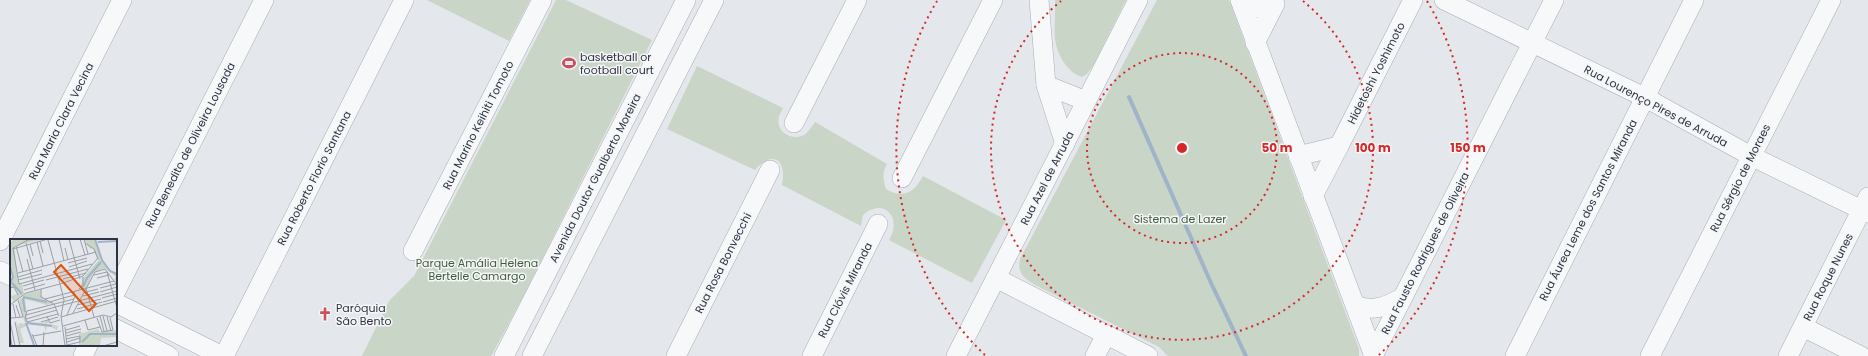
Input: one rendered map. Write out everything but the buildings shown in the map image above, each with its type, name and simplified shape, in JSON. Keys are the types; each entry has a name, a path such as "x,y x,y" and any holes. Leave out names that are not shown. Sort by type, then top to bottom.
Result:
{"street":[{"name":"Rua Maria Clara Vecina","path":"0,243 122,0"},
{"name":"Rua Benedito de Oliveira Lousada","path":"117,289 264,0"},
{"name":"Rua Roberto Florio Santana","path":"223,356 404,0"},
{"name":"Rua Marino Keihiti Tomoto","path":"413,251 542,0"},
{"name":"Avenida Doutor Gualberto Moreira","path":"504,356 686,0"},
{"path":"532,356 714,0"},
{"path":"794,123 857,0"},
{"path":"902,178 993,0"},
{"path":"1039,0 1046,85 1065,144"},
{"name":"Rua Azel de Arruda","path":"956,356 1138,0"},
{"name":"Hidetoshi Yoshimoto","path":"1313,196 1413,0"},
{"name":"Rua Lourenço Pires de Arruda","path":"1444,0 1644,97 1751,156 1866,206"},
{"name":"Rua Fausto Rodrigues de Oliveira","path":"1373,356 1554,0"},
{"name":"Rua Áurea Leme dos Santos Miranda","path":"1515,356 1694,0"},
{"name":"Rua Sérgio de Moraes","path":"1650,356 1831,0"},
{"path":"1276,2 1242,5 1373,356"},
{"path":"1255,43 1276,2"},
{"path":"1046,85 1086,101"},
{"path":"1298,156 1339,146"},
{"name":"Rua Rosa Bonvecchi","path":"676,356 770,170"},
{"name":"Rua Roque Nunes","path":"1788,356 1866,206"},
{"name":"Rua Clóvis Miranda","path":"812,356 878,224"},
{"path":"0,243 10,249"},
{"path":"0,271 10,276"},
{"path":"996,278 1148,356"},
{"path":"1355,305 1364,309 1377,309 1391,304 1403,297"},
{"path":"117,303 223,356"},
{"path":"1803,327 1861,356"},
{"path":"117,330 169,356"},
{"path":"1095,356 1106,335"},
{"path":"83,356 88,346"}],"green space":[{"path":"427,0 530,0 509,41"},
{"name":"Parque Amália Helena Bertelle Camargo","path":"556,0 566,0 652,40 521,301 491,356 362,356 389,301 414,276"},
{"path":"1055,0 1126,0 1093,66 1087,74 1082,77 1073,72 1065,64 1057,49 1055,39"},
{"name":"Sistema de Lazer","path":"1157,0 1229,0 1359,349 1359,356 1168,356 1159,347 1035,285 1022,275 1019,264 1020,259"},
{"path":"697,66 783,108 779,115 778,122 782,131 786,134 794,137 804,135 815,122 887,164 884,170 884,182 886,189 892,192 898,194 908,193 916,187 923,176 1006,220 972,283 889,240 893,232 894,224 889,212 884,209 877,208 870,210 863,215 861,226 782,185 782,169 777,160 768,160 755,170 667,129"}],"waterway":[{"path":"1129,97 1211,283 1246,356"}],"place":[{"name":"basketball or football court","path":"569,63"},
{"name":"Paróquia São Bento","path":"325,314"}]}
